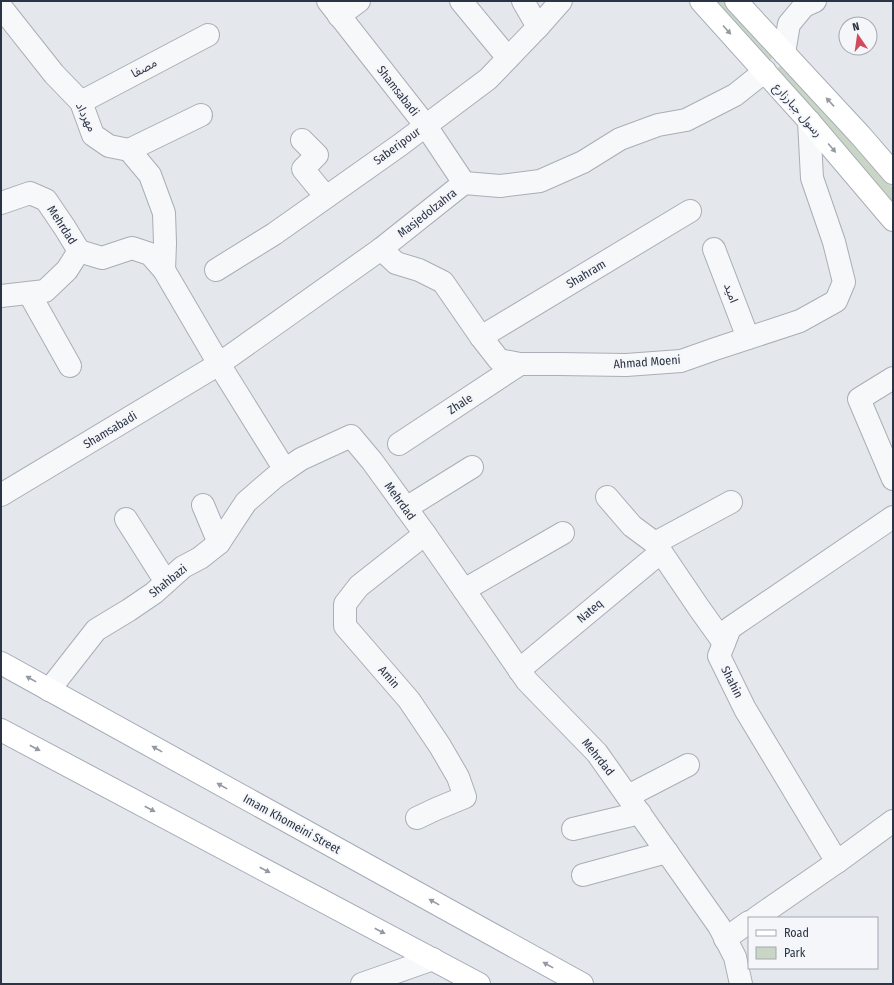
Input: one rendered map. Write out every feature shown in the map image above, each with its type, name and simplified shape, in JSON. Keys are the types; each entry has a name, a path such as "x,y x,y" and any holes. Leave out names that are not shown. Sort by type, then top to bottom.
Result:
{"main road":[{"name":"رسول جبارزارع","path":"701,1 809,121 893,220"},
{"path":"736,1 861,136 893,173"},
{"path":"765,71 784,53"},
{"name":"Imam Khomeini Street","path":"1,663 582,984"},
{"path":"1,730 479,984"}],"street":[{"path":"333,9 359,1"},
{"path":"461,1 508,58"},
{"path":"523,1 538,27"},
{"name":"Saberipour","path":"216,270 274,234 400,145 488,79 561,1"},
{"path":"784,53 789,24 804,6 815,1"},
{"name":"مهرداد","path":"1,7 54,74 81,102 93,135 109,146 129,150"},
{"name":"Shamsabadi","path":"333,9 426,126 464,184"},
{"name":"مصفا","path":"81,102 208,35"},
{"name":"Masjedolzahra","path":"220,364 381,250 464,184 500,186 540,181 583,162 620,139 658,125 686,120 735,94 765,71"},
{"path":"164,270 164,213 150,175 129,150 201,115"},
{"name":"Ahmad Moeni","path":"381,250 396,263 418,270 443,282 481,337 499,360 520,364 626,366 681,362 715,349 800,321 836,301 844,282 834,242 812,178 809,121"},
{"path":"302,140 317,155 303,170 326,197"},
{"name":"Mehrdad","path":"1,203 30,193 46,200 79,251 102,258 132,248 150,254 164,270 286,470 301,459 351,436 372,461 425,534 527,681 597,753 719,926 735,957 741,984"},
{"name":"Shahram","path":"481,337 690,211"},
{"name":"امید","path":"714,249 748,338"},
{"path":"1,296 45,291 67,270 79,251"},
{"path":"29,293 70,366"},
{"name":"Shamsabadi","path":"1,495 220,364"},
{"name":"Zhale","path":"399,444 520,364"},
{"path":"893,378 859,399 893,479"},
{"path":"406,508 472,467"},
{"name":"Shahbazi","path":"49,690 96,630 154,593 183,567 200,558 219,543 246,502 275,477 286,470"},
{"path":"608,497 632,526 658,548 724,643"},
{"name":"Nateq","path":"519,670 658,548 731,502"},
{"path":"203,505 219,543"},
{"name":"Shahin","path":"837,862 742,702 719,656 730,628 893,517"},
{"path":"126,519 166,582"},
{"path":"464,590 563,533"},
{"name":"Amin","path":"417,818 466,797 458,777 440,746 413,707 345,626 345,604 359,586 425,534"},
{"path":"573,829 634,805 688,765"},
{"path":"757,917 893,822"},
{"path":"582,875 667,852"},
{"path":"725,939 748,923"},
{"path":"362,984 399,978 433,959"}],"green space":[{"path":"707,1 729,1 778,52 765,65"},
{"path":"784,62 893,188 893,209 774,72"}]}
